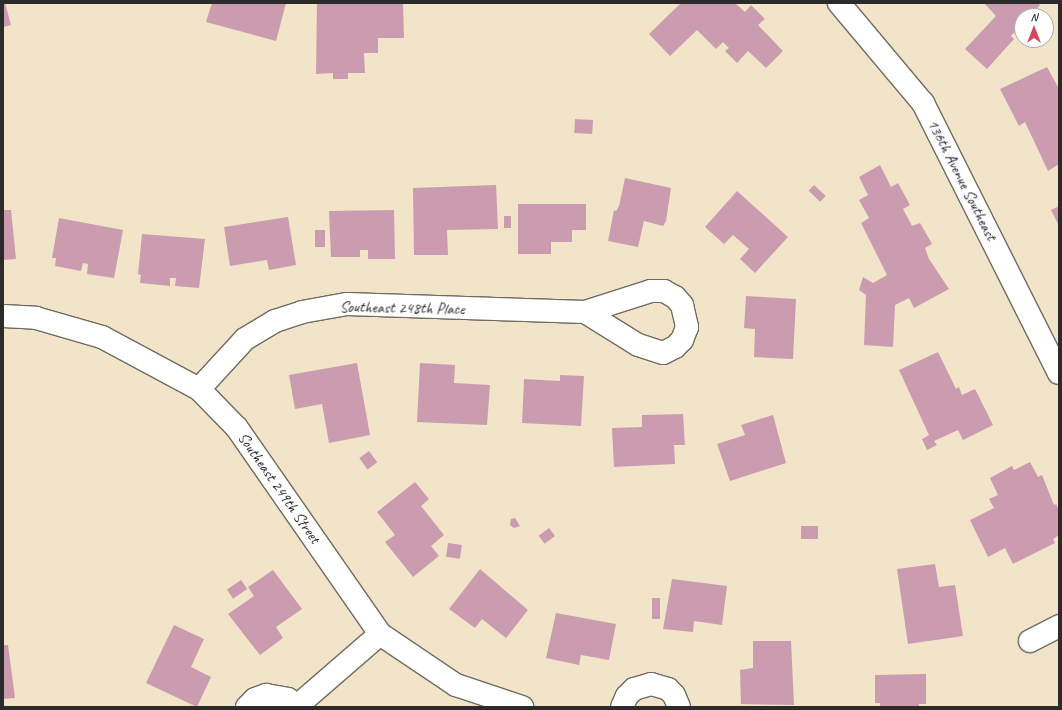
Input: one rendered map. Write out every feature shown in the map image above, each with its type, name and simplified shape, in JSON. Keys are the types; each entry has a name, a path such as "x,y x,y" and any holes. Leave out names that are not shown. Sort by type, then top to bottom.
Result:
{"street":[{"name":"136th Avenue Southeast","path":"839,3 923,103 1059,373"},
{"name":"Southeast 248th Place","path":"198,389 245,339 275,320 302,312 348,304 585,312"},
{"name":"Southeast 249th Street","path":"3,316 36,318 102,337 198,389 237,428 380,634 456,685 522,707"},
{"path":"1030,641 1059,626"},
{"path":"247,707 255,699 266,695 282,697 297,706 380,634"},
{"path":"622,707 634,689 651,684 668,689 674,695 679,707"}],"building":[{"path":"3,3 5,3 11,25 3,27"},
{"path":"212,3 286,3 276,41 206,22"},
{"path":"317,3 403,3 404,38 378,38 378,53 364,53 365,73 348,73 348,79 333,79 333,73 316,74"},
{"path":"681,3 735,3 745,12 751,5 765,19 758,25 783,51 766,68 748,51 737,63 725,51 729,48 723,42 716,49 697,30 670,56 649,34"},
{"path":"984,3 1037,3 1040,5 1037,8 1014,8 1014,33 1011,36 1014,39 987,69 965,49 996,16"},
{"path":"1047,67 1059,89 1059,164 1048,171 1025,122 1019,126 1000,89"},
{"path":"575,119 593,120 592,134 574,133"},
{"path":"880,165 891,187 898,183 910,205 903,209 912,226 920,223 932,244 925,248 929,259 949,289 914,308 909,298 895,305 893,347 864,345 866,295 859,290 863,277 873,283 887,275 861,223 869,218 859,200 868,195 859,177"},
{"path":"625,178 671,188 666,221 663,226 644,221 638,247 608,241 614,210 616,211 619,206"},
{"path":"496,185 498,229 447,230 448,255 414,255 413,188"},
{"path":"814,185 826,196 820,202 809,191"},
{"path":"737,191 788,237 755,273 740,259 749,249 733,235 724,244 705,227"},
{"path":"518,204 586,204 586,230 572,230 572,242 551,242 551,254 518,254"},
{"path":"1059,206 1059,226 1051,210"},
{"path":"3,210 11,210 16,259 3,260"},
{"path":"394,210 395,259 368,259 368,250 360,250 360,257 331,257 329,211"},
{"path":"504,216 511,216 511,228 504,228"},
{"path":"288,217 296,265 269,270 267,260 230,266 224,227"},
{"path":"59,218 123,230 114,278 87,274 88,264 83,263 81,271 55,266 56,258 52,258"},
{"path":"315,230 325,230 325,247 315,247"},
{"path":"142,234 205,239 199,288 175,286 176,278 170,278 170,286 140,283 141,275 138,274"},
{"path":"746,296 796,299 793,359 754,357 755,329 744,328"},
{"path":"938,352 956,389 959,387 962,395 975,389 993,425 963,440 958,430 934,441 937,445 927,450 922,439 929,435 899,370"},
{"path":"357,363 370,435 329,443 322,404 295,409 289,375"},
{"path":"420,363 455,365 454,383 490,385 487,425 417,422"},
{"path":"560,375 584,376 581,426 522,423 524,379 560,381"},
{"path":"683,414 685,445 674,445 675,464 614,467 612,428 642,427 642,415"},
{"path":"773,415 786,463 730,481 717,444 745,435 741,425"},
{"path":"369,451 377,462 368,469 359,458"},
{"path":"1030,462 1038,477 1042,475 1054,505 1056,504 1059,510 1059,535 1053,539 1055,543 1013,564 1005,548 988,557 970,520 994,508 989,499 998,495 990,478 1012,466 1014,470"},
{"path":"415,482 429,499 421,506 444,535 431,546 439,556 413,577 385,542 395,535 377,512"},
{"path":"515,518 520,526 514,528 510,525 511,519"},
{"path":"801,526 818,526 818,539 801,539"},
{"path":"549,528 555,536 545,544 539,536"},
{"path":"448,543 462,545 460,559 446,557"},
{"path":"935,564 939,587 955,585 963,636 908,644 897,569"},
{"path":"480,569 528,610 506,638 482,619 475,628 449,609"},
{"path":"273,570 302,609 276,627 283,638 260,655 228,614 254,596 248,587"},
{"path":"672,579 727,586 722,625 694,621 693,632 663,629"},
{"path":"241,580 247,589 233,599 227,590"},
{"path":"652,598 660,598 660,619 652,619"},
{"path":"556,613 616,624 609,660 581,655 579,665 546,658"},
{"path":"174,625 204,639 191,667 211,677 197,707 146,683"},
{"path":"753,641 791,641 794,705 741,704 740,670 753,668"},
{"path":"3,645 8,645 15,698 3,699"},
{"path":"926,674 926,704 919,704 919,707 880,707 880,703 875,703 875,675"}]}
